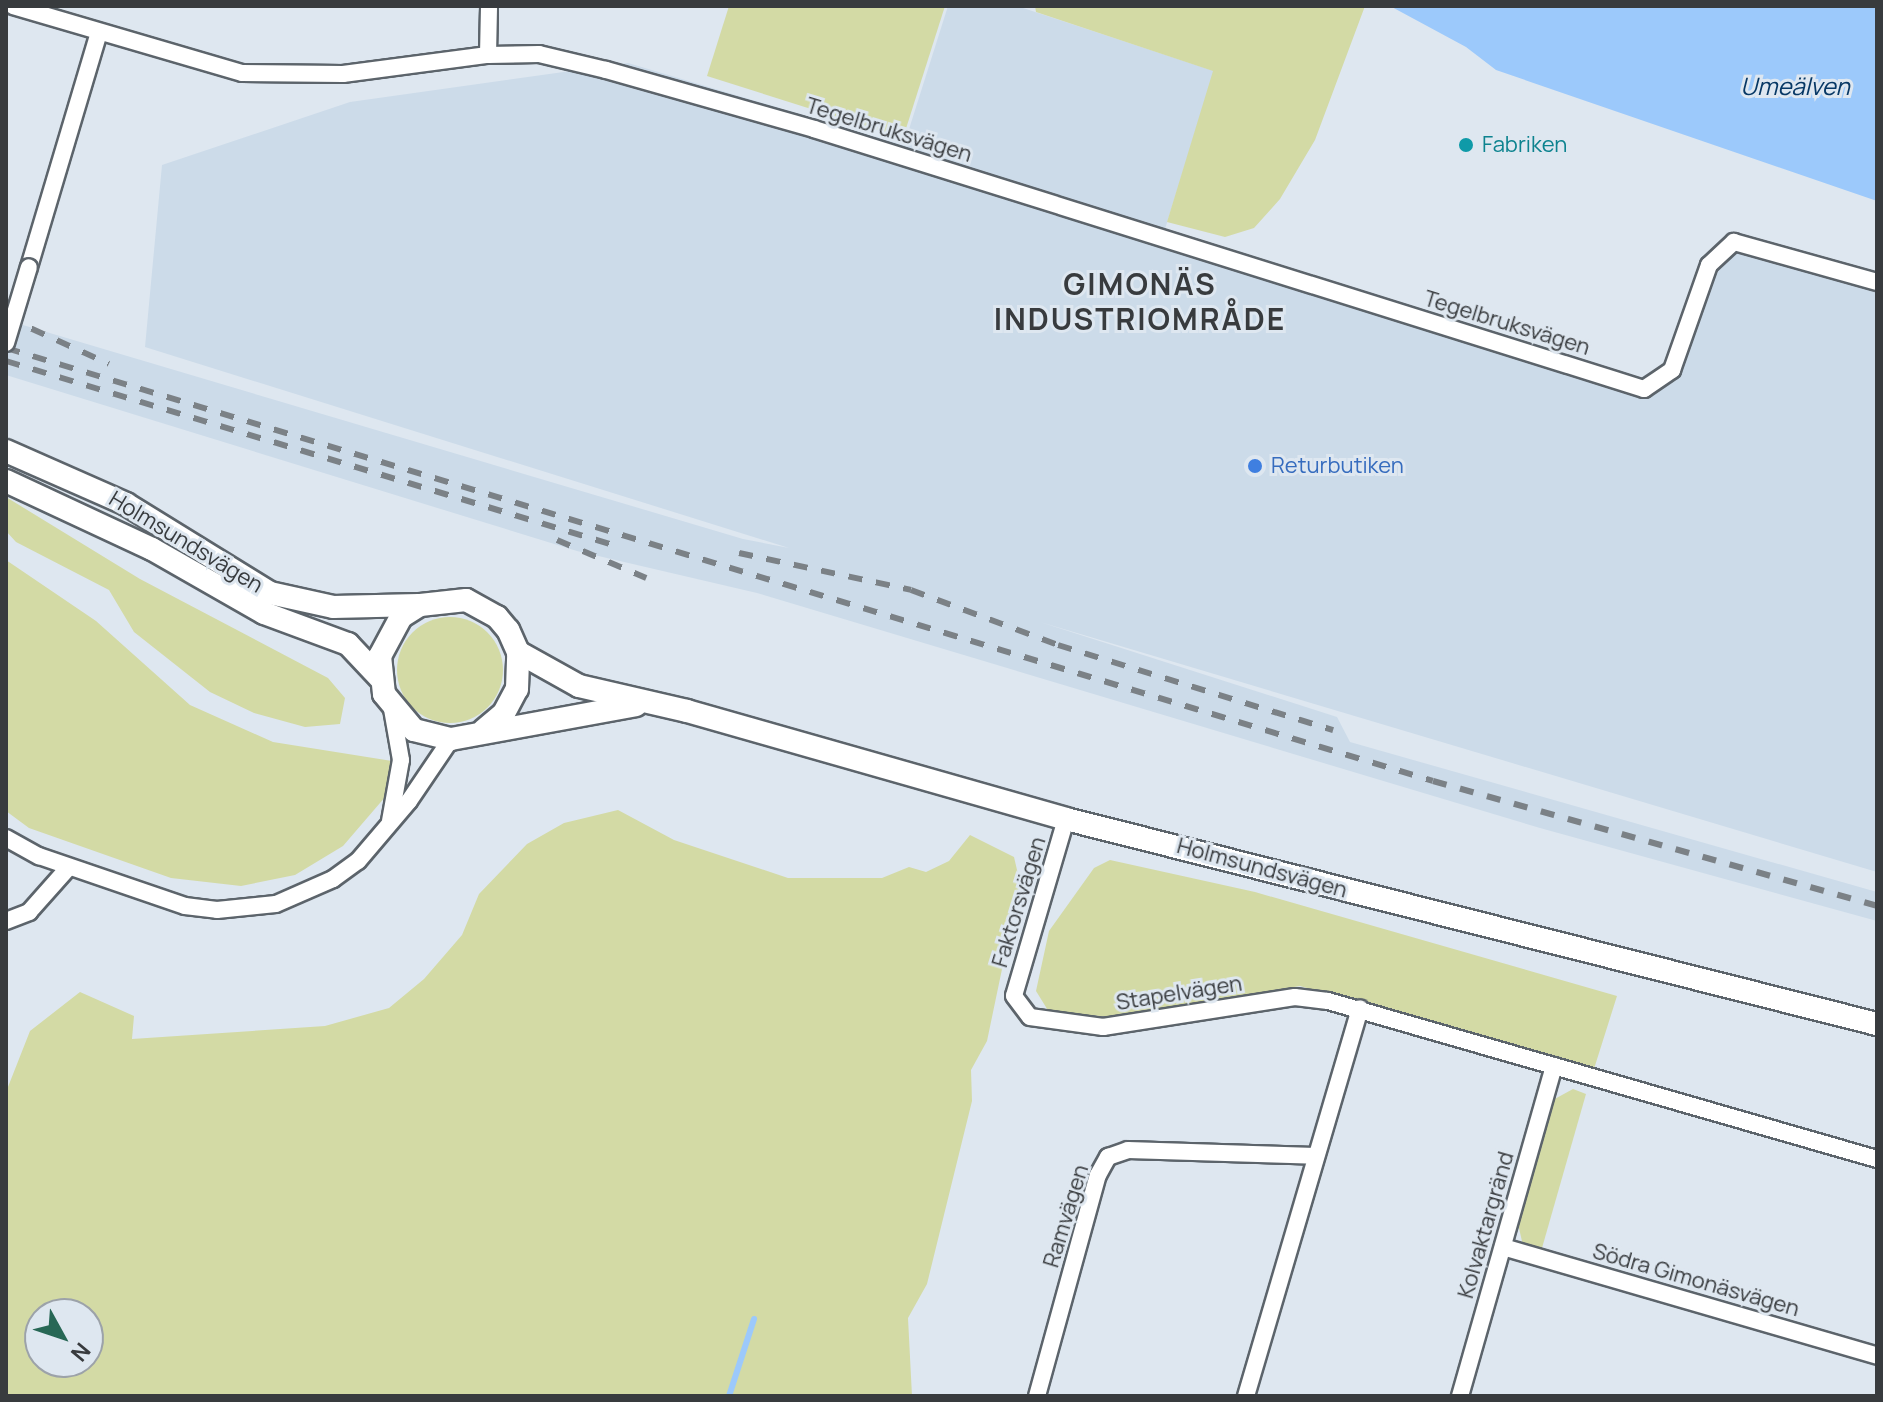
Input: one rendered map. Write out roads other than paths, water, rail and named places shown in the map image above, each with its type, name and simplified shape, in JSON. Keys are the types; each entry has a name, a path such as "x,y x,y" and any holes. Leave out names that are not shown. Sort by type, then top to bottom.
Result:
{"main road":[{"name":"Holmsundsvägen","path":"6,451 126,504 270,593 333,607 420,605 449,598 482,607 508,630 518,652 558,679 1066,819 1877,1024"},
{"name":"Holmsundsvägen","path":"6,481 152,549 264,613 348,644 380,678 392,709"},
{"path":"380,678 388,635 420,605"},
{"path":"484,730 512,702 520,670 518,652"},
{"name":"Holmsundsvägen","path":"451,739 484,730 649,703"},
{"path":"392,709 414,730 451,739"}],"street":[{"name":"Tegelbruksvägen","path":"13,6 98,35 242,73 294,77 488,55 539,54 800,125 1644,389 1672,370 1709,265 1734,242 1877,282"},
{"path":"488,55 489,6"},
{"path":"6,343 98,35"},
{"path":"389,824 401,760 392,709"},
{"path":"6,838 69,867 185,906 244,908 276,904 333,879 358,861 451,739"},
{"name":"Faktorsvägen","path":"1014,996 1066,819"},
{"path":"6,921 29,912 69,867"},
{"name":"Stapelvägen","path":"1014,996 1030,1017 1103,1027 1295,997 1360,1008"},
{"path":"1246,1396 1360,1008 1877,1159"},
{"name":"Kolvaktargränd","path":"1460,1396 1554,1066"},
{"name":"Ramvägen","path":"1037,1396 1098,1175 1108,1157 1128,1150 1315,1156"},
{"name":"Södra Gimonäsvägen","path":"1503,1247 1877,1356"}],"water":[{"name":"Umeälven","path":"1390,6 1877,6 1877,201 1496,70 1466,47"}],"waterway":[{"path":"729,1396 754,1319"}],"railway":[{"path":"6,317 109,364"},
{"path":"6,348 1433,781 1877,906"},
{"path":"6,361 613,545"},
{"path":"557,540 646,578"},
{"path":"739,553 911,590 1058,645 1333,730"}],"place":[{"name":"Fabriken","path":"1466,145"},
{"name":"Returbutiken","path":"1255,466"}],"district":[{"name":"GIMONÄS INDUSTRIOMRÅDE","path":"1140,301"}]}
